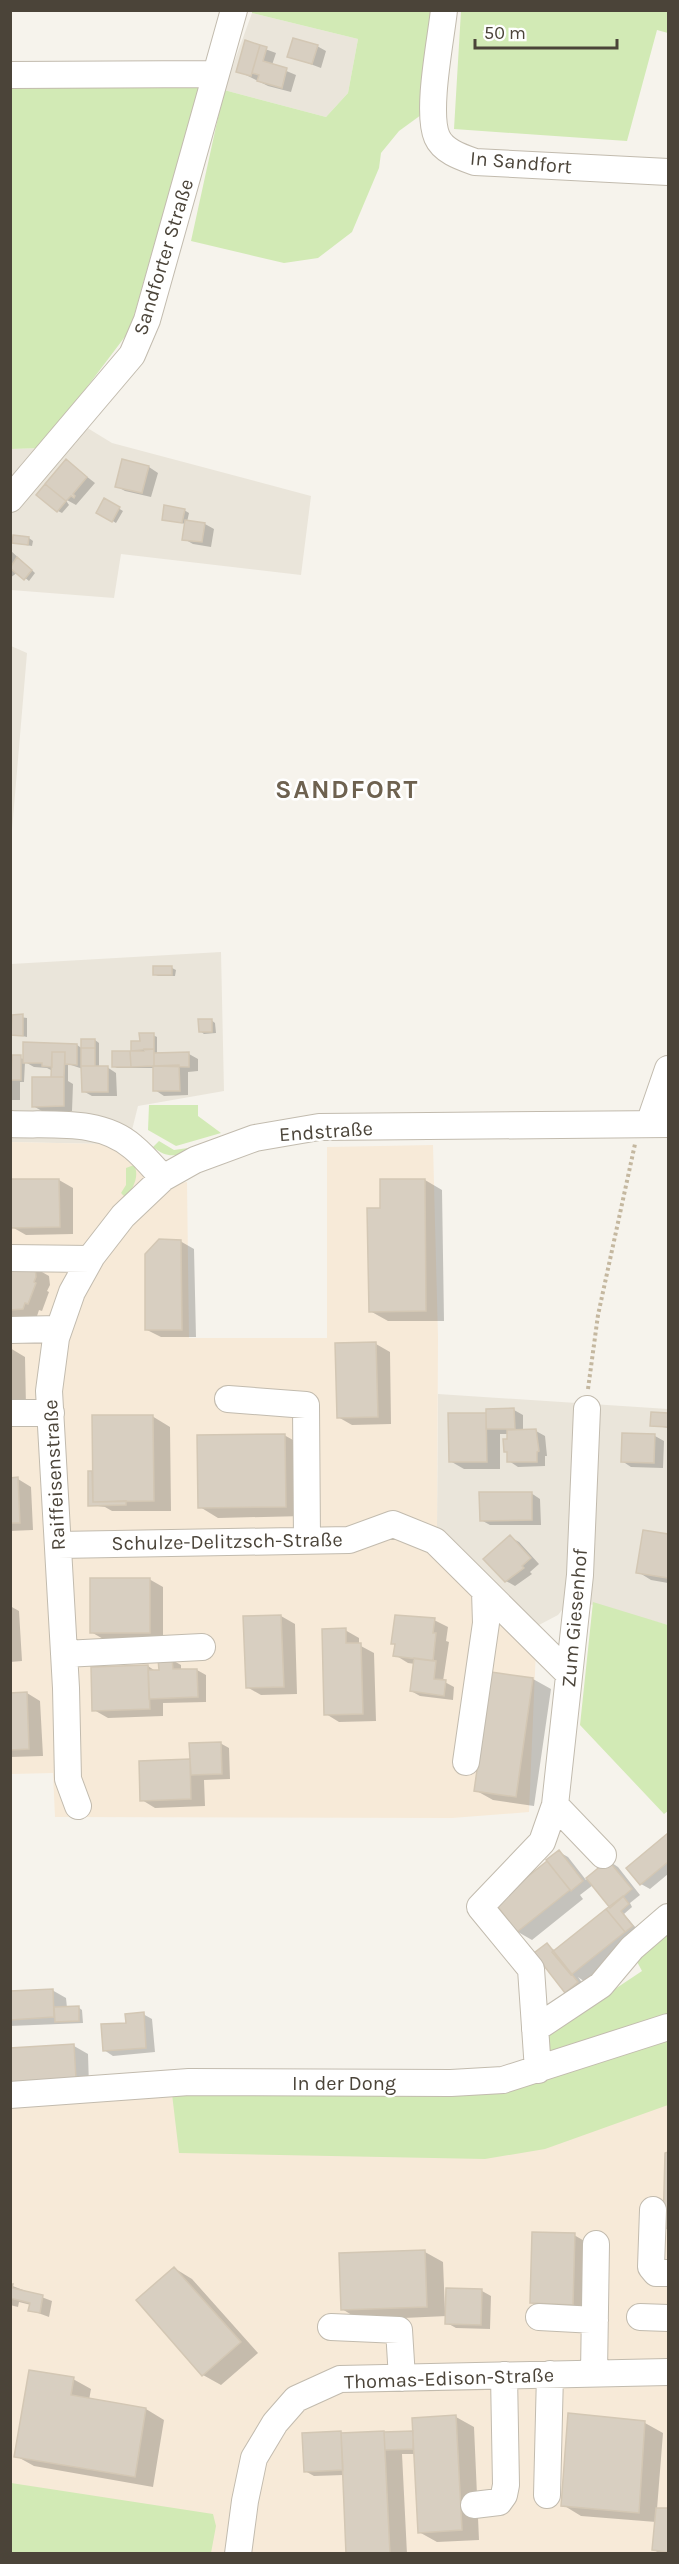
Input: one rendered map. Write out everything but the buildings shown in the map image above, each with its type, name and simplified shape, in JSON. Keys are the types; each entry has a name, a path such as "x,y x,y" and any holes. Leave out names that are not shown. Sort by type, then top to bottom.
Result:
{"street":[{"name":"Sandforter Straße","path":"10,499 132,355 147,320 234,10"},
{"name":"In Sandfort","path":"444,10 434,119 437,138 454,155 475,162 669,172"},
{"path":"10,75 215,74"},
{"path":"651,1124 669,1069"},
{"path":"10,1124 94,1127 113,1134 133,1146 163,1178"},
{"name":"Endstraße","path":"163,1178 195,1160 255,1138 319,1127 651,1124"},
{"name":"Raiffeisenstraße","path":"78,1806 68,1779 64,1654 49,1391 56,1338 72,1292 90,1259 123,1216 163,1178"},
{"path":"10,1258 90,1259"},
{"path":"10,1330 59,1329"},
{"path":"228,1399 306,1405 307,1540"},
{"name":"Zum Giesenhof","path":"538,2070 531,1969 480,1907 542,1842 555,1805 580,1575 587,1409"},
{"path":"10,1413 51,1413"},
{"name":"Schulze-Delitzsch-Straße","path":"58,1545 349,1540 393,1524 435,1541 485,1591"},
{"path":"485,1591 569,1674"},
{"path":"466,1762 486,1623 485,1591"},
{"path":"64,1654 202,1647"},
{"path":"555,1805 603,1855"},
{"path":"535,2029 601,1985 632,1948 669,1917"},
{"name":"In der Dong","path":"10,2095 189,2082 451,2083 503,2080 669,2027"},
{"path":"653,2210 651,2267 656,2273 669,2273"},
{"path":"594,2373 596,2244"},
{"path":"539,2317 595,2320"},
{"path":"640,2317 669,2318"},
{"path":"330,2327 399,2330 402,2378"},
{"name":"Thomas-Edison-Straße","path":"238,2553 245,2500 254,2458 275,2423 296,2399 340,2379 669,2372"},
{"path":"547,2495 550,2374"},
{"path":"474,2505 499,2502 504,2495 506,2485 504,2376"}],"path":[{"path":"587,1409 598,1315 635,1146 651,1124"}],"shaded area":[{"path":"252,13 358,39 348,93 326,117 224,90"},
{"path":"76,421 112,443 311,496 301,575 121,554 114,598 11,590 10,449 41,448"},
{"path":"11,646 27,653 11,842"},
{"path":"221,952 224,1091 138,1106 126,1154 104,1144 11,1142 11,964"},
{"path":"10,1142 104,1144 126,1154 154,1186 187,1182 189,1338 327,1338 327,1147 433,1145 438,1337 437,1527 520,1617 537,1626 529,1812 452,1818 55,1817 53,1773 11,1774"},
{"path":"438,1394 668,1409 668,1625 594,1605 569,1601 558,1615 537,1626 520,1617 437,1527"},
{"path":"668,2027 668,2553 11,2553 10,2102 451,2083"}],"green space":[{"path":"252,11 431,11 421,115 399,131 381,153 379,168 352,232 318,258 284,263 191,241 224,90 326,117 348,93 358,39 252,13"},
{"path":"461,11 668,11 668,33 657,30 627,141 454,129"},
{"path":"11,79 200,83 130,330 41,448 11,449"},
{"path":"149,1105 198,1105 198,1116 221,1133 176,1146 148,1130"},
{"path":"159,1141 174,1150 195,1147 184,1153 169,1155 153,1147"},
{"path":"134,1165 136,1178 126,1198 121,1193 126,1185 126,1168"},
{"path":"593,1602 668,1625 668,1811 664,1814 580,1725"},
{"path":"668,1930 668,2021 549,2056 549,2033 642,1971 635,1958"},
{"path":"668,2039 668,2105 545,2149 485,2159 179,2153 172,2094 446,2095"},
{"path":"11,2483 213,2514 216,2526 211,2553 11,2553"}],"district":[{"name":"SANDFORT","path":"347,789"}]}
